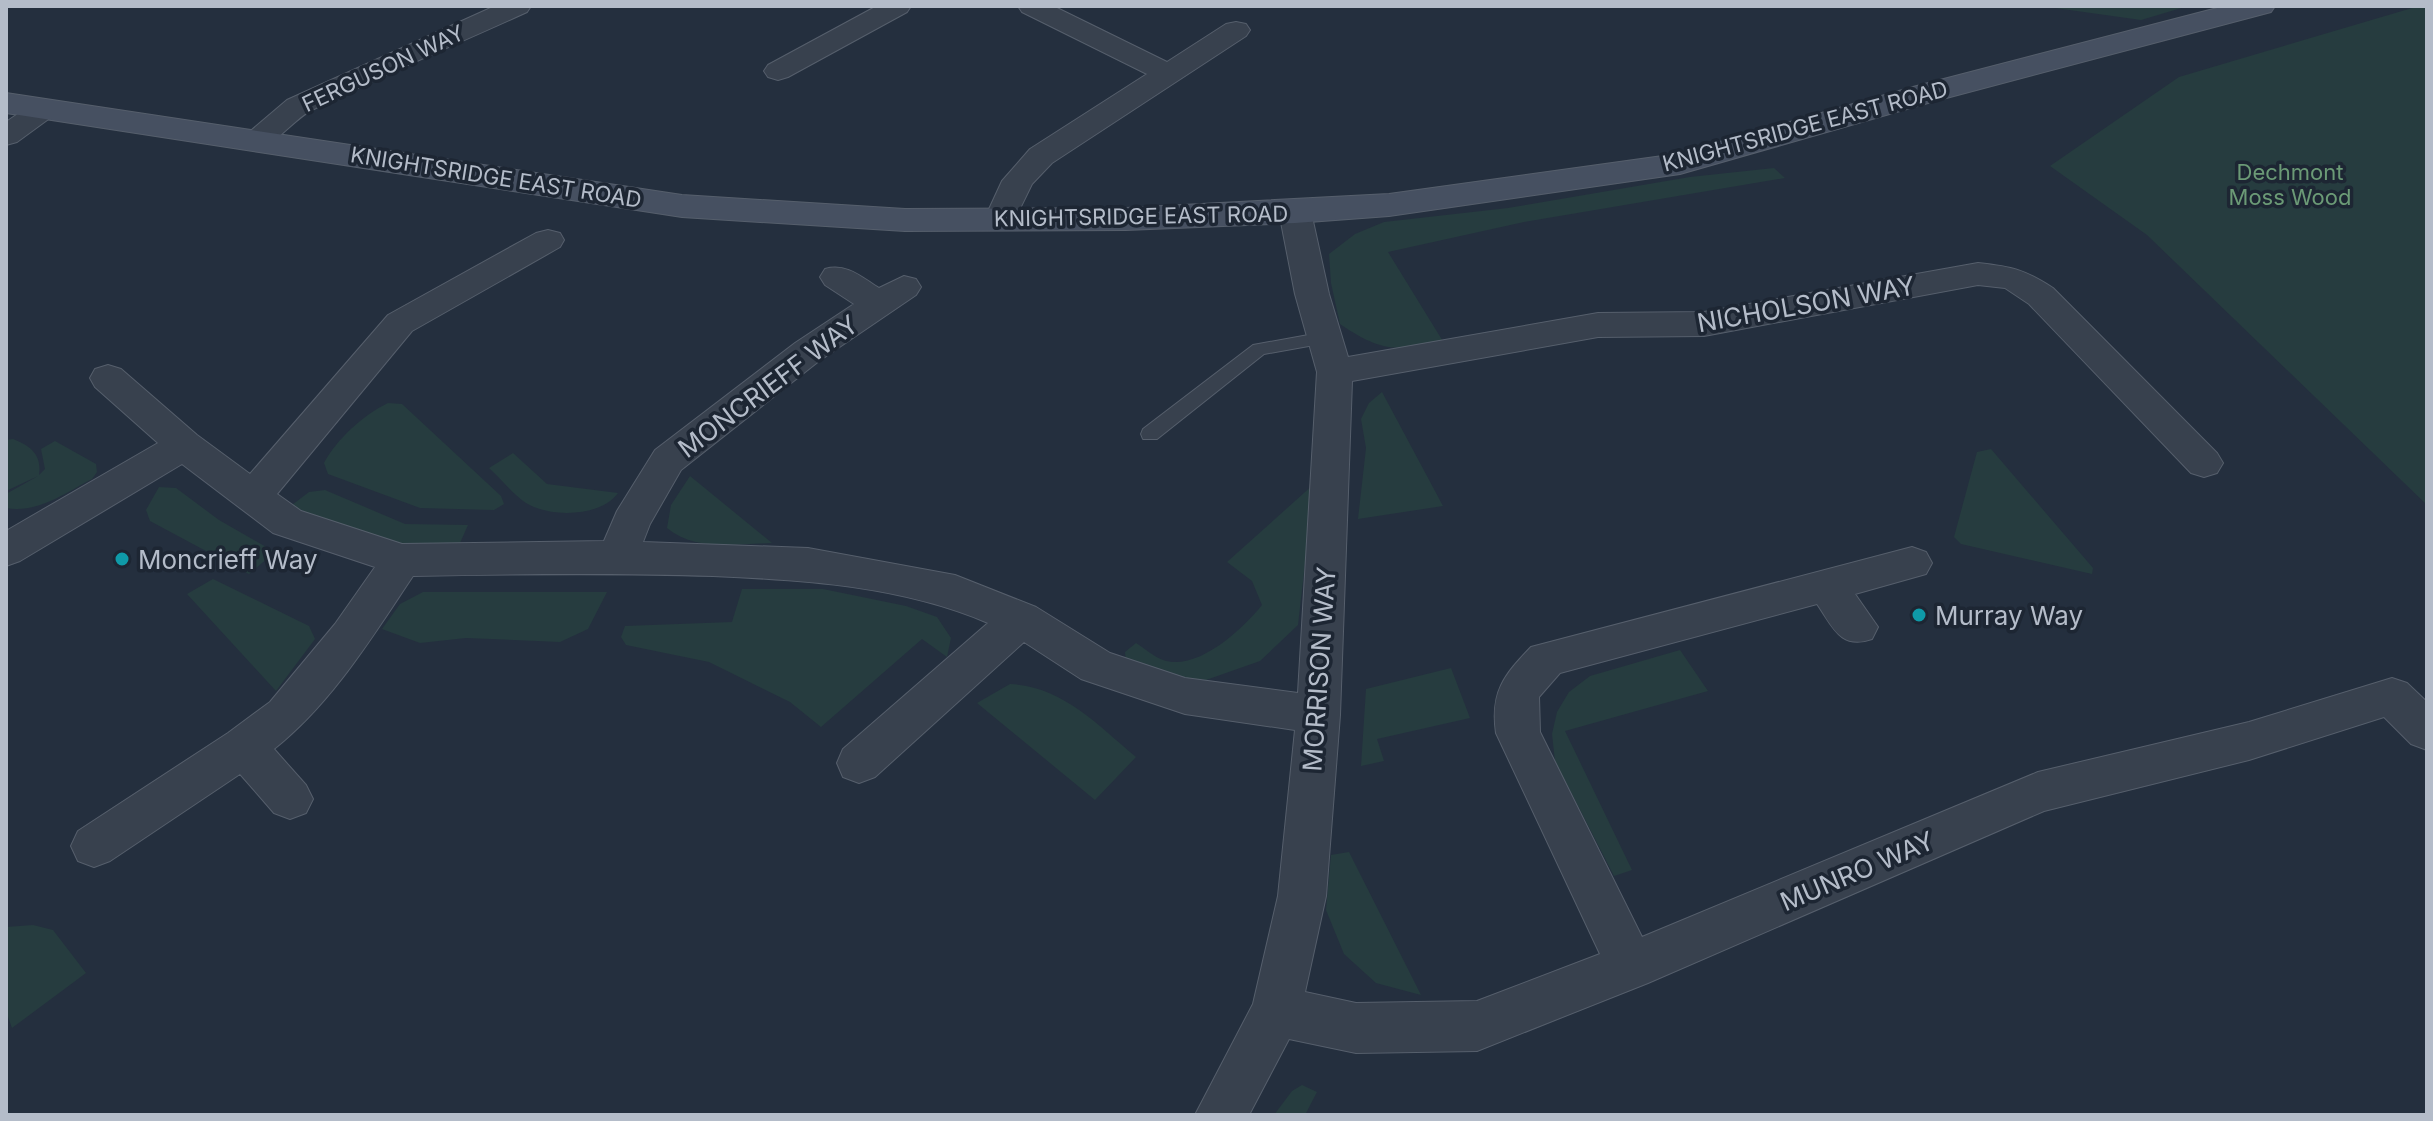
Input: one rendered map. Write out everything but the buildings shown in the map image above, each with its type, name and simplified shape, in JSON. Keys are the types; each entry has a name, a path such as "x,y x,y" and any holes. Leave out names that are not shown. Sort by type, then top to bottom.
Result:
{"street":[{"name":"FERGUSON WAY","path":"255,140 297,106 517,6"},
{"path":"788,57 897,6"},
{"path":"1032,6 1169,74"},
{"name":"KNIGHTSRIDGE EAST ROAD","path":"6,103 682,206 905,220 1126,219 1295,212 1389,205 1680,164 1939,90 2260,6"},
{"path":"1000,220 1018,181 1041,156 1236,30"},
{"path":"6,136 44,109"},
{"name":"MORRISON WAY","path":"1221,1115 1276,1011 1302,896 1318,715 1330,355 1312,294 1295,212"},
{"path":"253,497 400,323 548,240"},
{"name":"NICHOLSON WAY","path":"1330,355 1598,325 1704,324 1978,274 2013,278 2041,296 2204,463"},
{"name":"MONCRIEFF WAY","path":"618,557 631,522 668,460 807,352 891,295 837,277"},
{"path":"108,378 184,445 287,522 402,560 618,557 808,564 955,591 1021,619 1096,666 1185,696 1318,715"},
{"path":"6,550 184,445"},
{"path":"94,846 244,747 285,715 350,636 402,560"},
{"path":"1631,966 1518,733 1513,706 1521,685 1546,659 1912,563"},
{"path":"1825,585 1857,627"},
{"path":"859,763 1021,619"},
{"name":"MUNRO WAY","path":"1276,1011 1356,1028 1477,1026 1631,966 2038,792 2249,741 2392,696 2427,731"},
{"path":"244,747 290,799"}],"lane":[{"path":"1150,434 1259,349 1330,355"}],"green space":[{"path":"2041,6 2188,6 2141,20"},
{"name":"Dechmont Moss Wood","path":"2427,6 2427,505 2147,235 2050,166 2179,77"},
{"path":"1774,168 1785,178 1524,222 1388,252 1444,343 1389,347 1367,340 1340,324 1331,283 1329,254 1355,234 1384,222 1508,208 1690,177"},
{"path":"1382,392 1443,506 1358,519 1366,448 1361,419 1369,403"},
{"path":"388,403 402,404 501,496 504,504 494,510 420,508 328,474 324,463 336,445 360,421"},
{"path":"13,439 34,452 39,462 39,475 45,469 41,449 55,441 96,464 97,472 92,479 40,505 6,508 6,494 38,476 6,491 6,440"},
{"path":"1991,449 2093,568 2092,574 1961,544 1954,537 1977,452"},
{"path":"513,453 547,484 618,493 600,507 588,511 561,513 536,508 521,499 489,468"},
{"path":"690,476 772,543 703,544 678,536 667,528 671,505"},
{"path":"1314,484 1298,625 1260,661 1206,680 1160,676 1126,663 1125,652 1136,643 1163,660 1190,660 1218,646 1243,625 1262,605 1252,581 1227,562"},
{"path":"159,487 176,488 219,520 275,552 249,574 150,521 146,510"},
{"path":"325,490 405,524 468,525 456,552 407,554 338,530 292,505 309,492"},
{"path":"213,579 309,626 315,639 276,691 187,594"},
{"path":"742,589 823,589 906,606 937,617 951,638 947,657 922,639 821,727 790,702 709,662 626,645 621,637 625,626 732,622"},
{"path":"423,592 607,592 588,629 560,642 466,638 420,643 382,629 400,604"},
{"path":"1680,650 1708,691 1565,731 1632,870 1614,876 1555,761 1552,734 1557,712 1569,692 1590,676"},
{"path":"1451,668 1470,718 1377,739 1384,761 1361,766 1366,689"},
{"path":"1010,684 1029,686 1063,700 1093,720 1136,757 1095,800 977,703"},
{"path":"1349,852 1421,995 1376,983 1344,954 1326,910 1331,855"},
{"path":"33,925 53,930 86,973 12,1028 6,1011 6,927"},
{"path":"1302,1085 1317,1092 1305,1115 1274,1115 1292,1091"}],"place":[{"name":"Moncrieff Way","path":"122,559"},
{"name":"Murray Way","path":"1919,615"}]}
